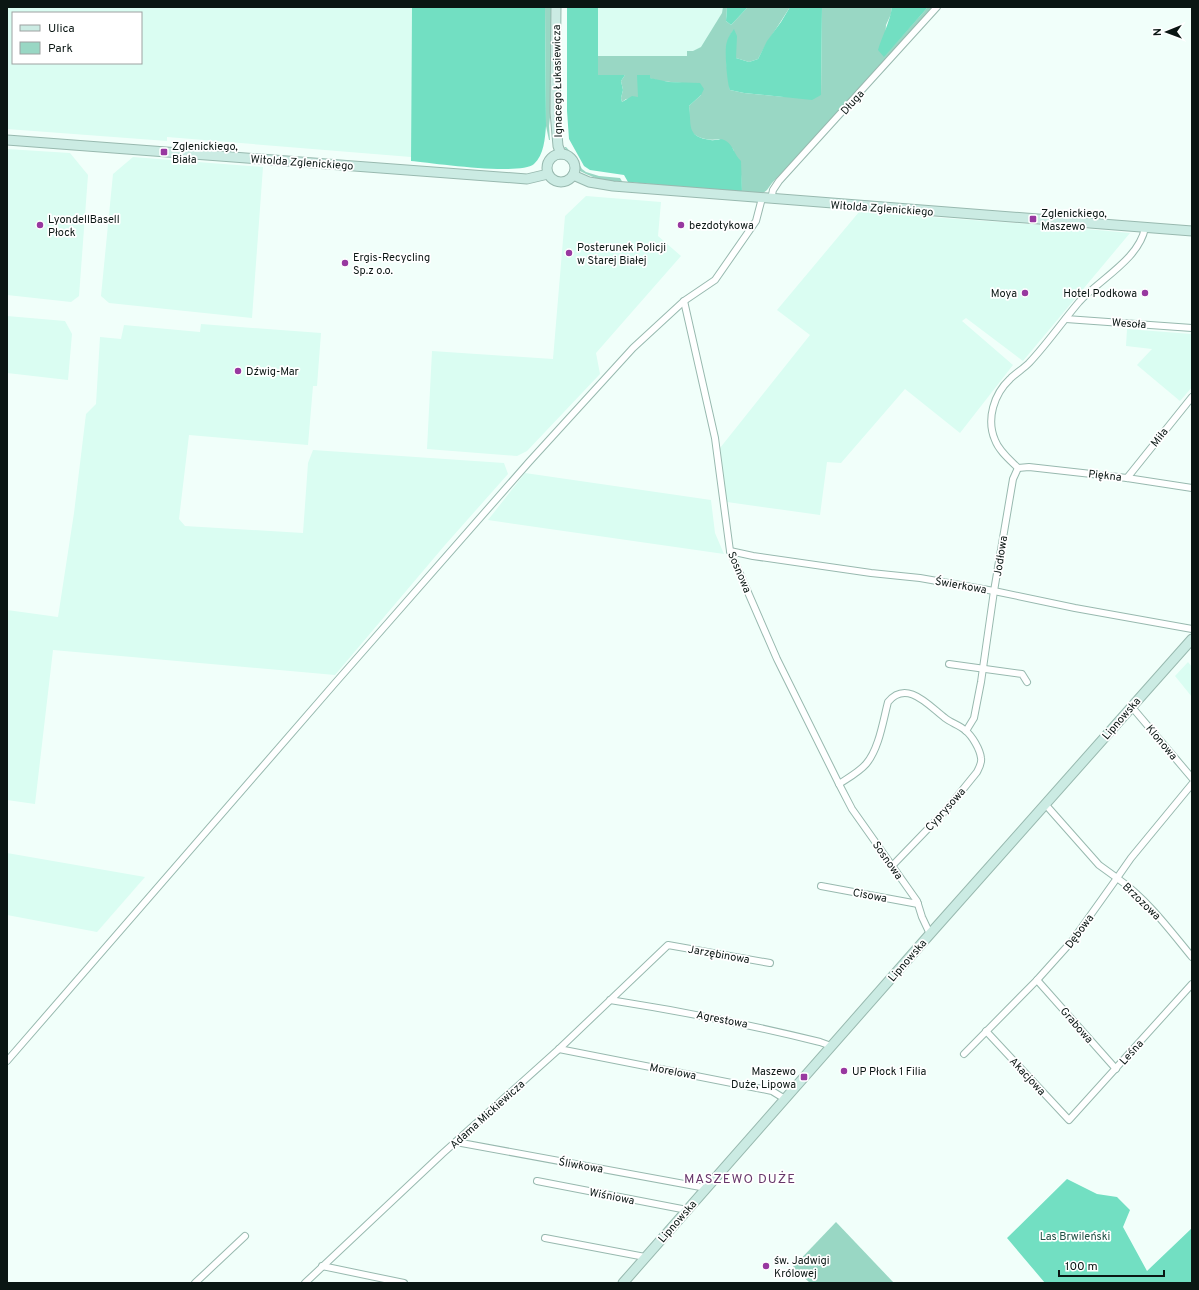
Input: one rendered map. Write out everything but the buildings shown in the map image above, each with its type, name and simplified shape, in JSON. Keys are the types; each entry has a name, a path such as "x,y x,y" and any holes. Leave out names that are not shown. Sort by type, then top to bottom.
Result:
{"main road":[{"name":"Ignacego Łukasiewicza","path":"556,7 555,112 558,146 561,154"},
{"name":"Witolda Zglenickiego","path":"7,140 528,179 548,174"},
{"path":"561,154 569,157 574,163 575,167 573,175 565,182 555,181 548,174 548,162 554,156 561,154"},
{"name":"Witolda Zglenickiego","path":"573,175 589,182 613,186 1192,231"},
{"name":"Lipnowska","path":"623,1283 1131,706 1192,639"}],"street":[{"name":"Długa","path":"766,199 779,181 937,7"},
{"path":"7,1061 529,462 633,348 684,301 715,280 756,221 766,199"},
{"path":"1018,468 995,441 990,426 992,409 998,394 1009,379 1028,364 1080,301 1140,244 1145,228"},
{"name":"Sosnowa","path":"684,301 715,438 730,550 777,659 838,784 852,809 918,904 922,918 930,934"},
{"name":"Wesoła","path":"1066,319 1192,328"},
{"name":"Miła","path":"1127,478 1192,397"},
{"name":"Piękna","path":"1018,468 1030,467 1127,478 1192,488"},
{"name":"Jodłowa","path":"966,731 974,718 1013,479 1018,468"},
{"name":"Świerkowa","path":"730,550 752,556 871,573 920,578 1192,629"},
{"path":"950,664 1022,674 1027,682"},
{"path":"838,784 870,759 875,750 888,702 893,696 900,693 917,695 947,720 966,731"},
{"name":"Klonowa","path":"1131,706 1192,778"},
{"name":"Cyprysowa","path":"892,866 947,809 977,772 981,758 975,744 966,731"},
{"name":"Brzozowa","path":"1192,784 1131,858 1117,878 1131,888 1147,903 1192,957"},
{"path":"1045,804 1099,865 1117,878"},
{"name":"Dębowa","path":"964,1054 1037,980 1072,941 1117,878"},
{"name":"Cisowa","path":"821,886 918,904"},
{"name":"Jarzębinowa","path":"668,945 770,963"},
{"name":"Adama Mickiewicza","path":"305,1283 456,1142 559,1049 668,945"},
{"name":"Grabowa","path":"1037,980 1116,1069"},
{"name":"Leśna","path":"1069,1120 1192,984"},
{"name":"Agrestowa","path":"610,1000 664,1008 751,1025 832,1046"},
{"name":"Akacjowa","path":"986,1031 1069,1120"},
{"name":"Morelowa","path":"559,1049 772,1090 785,1099"},
{"name":"Śliwkowa","path":"456,1142 706,1188"},
{"name":"Wiśniowa","path":"537,1181 687,1210"},
{"path":"195,1283 244,1236"},
{"path":"545,1238 645,1257"},
{"path":"322,1266 373,1280 404,1283"}],"shaded area":[{"path":"7,7 412,7 411,157 167,137 167,141 7,129"},
{"path":"570,7 724,7 724,14 687,75 570,75"},
{"path":"7,149 70,153 88,175 79,296 71,302 7,295"},
{"path":"133,157 263,167 252,318 109,303 101,296 113,174"},
{"path":"586,196 661,202 658,236 681,256 596,353 600,374 527,451 517,456 427,449 432,351 553,359 565,216"},
{"path":"859,212 1043,225 1130,233 1023,361 966,318 962,321 1013,365 960,433 905,389 841,463 827,462 820,515 727,502 720,448 810,335 777,310"},
{"path":"7,316 65,321 72,334 68,380 7,373"},
{"path":"201,324 321,333 317,386 313,386 308,445 189,435 179,519 185,526 303,533 308,463 313,450 504,463 508,474 445,545 335,675 53,650 35,804 7,800 7,610 58,617 74,513 86,414 96,404 100,337 121,339 124,325 200,332"},
{"path":"1127,329 1192,334 1192,387 1180,401 1137,365 1152,349 1126,346"},
{"path":"525,473 711,500 715,533 724,554 488,520"},
{"path":"1188,662 1192,667 1192,697 1175,676"},
{"path":"7,853 145,877 97,932 7,915"}],"green space":[{"path":"412,7 545,7 546,126 542,151 534,164 512,169 494,169 411,161"},
{"path":"545,7 551,7 550,140 546,126"},
{"path":"567,7 598,7 598,75 625,75 621,81 623,90 621,98 622,102 632,96 638,97 637,75 650,75 650,78 669,82 700,83 704,89 701,95 689,106 691,129 697,136 713,140 722,139 731,145 741,161 742,192 628,182 624,175 590,170 584,166 569,139 567,111"},
{"path":"723,7 727,7 726,21 731,25 748,7 790,7 758,59 749,62 736,58 734,30 730,35 726,50 730,90 744,93 785,97 821,95 822,7 892,7 891,14 886,25 884,56 928,7 933,7 852,98 762,194 742,193 741,174 733,149 719,139 711,140 699,137 690,129 689,106 701,95 682,83 660,81 638,75 638,98 626,99 622,102 621,98 623,90 621,81 625,75 598,75 598,56 687,56 687,51 693,51 701,47 722,13"},
{"path":"727,7 748,7 731,25 726,21"},
{"path":"790,7 822,7 821,95 812,100 744,93 730,90 727,75 726,46 732,31 734,29 737,36 736,58 749,62 758,59 767,41"},
{"path":"892,7 928,7 884,57 878,50 890,18"},
{"path":"564,147 566,147 576,158 582,169 586,172 599,176 620,178 623,183 598,179 580,171 575,160"},
{"name":"Las Brwileński","path":"1067,1179 1097,1194 1117,1197 1130,1210 1123,1227 1147,1271 1192,1228 1192,1283 1045,1283 1007,1238"},
{"path":"836,1222 894,1283 810,1283 793,1267"}],"place":[{"name":"Zglenickiego, Biała","path":"164,152"},
{"name":"Zglenickiego, Maszewo","path":"1033,219"},
{"name":"LyondellBasell Płock","path":"40,225"},
{"name":"bezdotykowa","path":"681,225"},
{"name":"Posterunek Policji w Starej Białej","path":"569,253"},
{"name":"Ergis-Recycling Sp.z o.o.","path":"345,263"},
{"name":"Moya","path":"1025,293"},
{"name":"Hotel Podkowa","path":"1145,293"},
{"name":"Dźwig-Mar","path":"238,371"},
{"name":"UP Płock 1 Filia","path":"844,1071"},
{"name":"Maszewo Duże, Lipowa","path":"804,1077"},
{"name":"św. Jadwigi Królowej","path":"766,1266"}],"district":[{"name":"MASZEWO DUŻE","path":"740,1178"}]}
